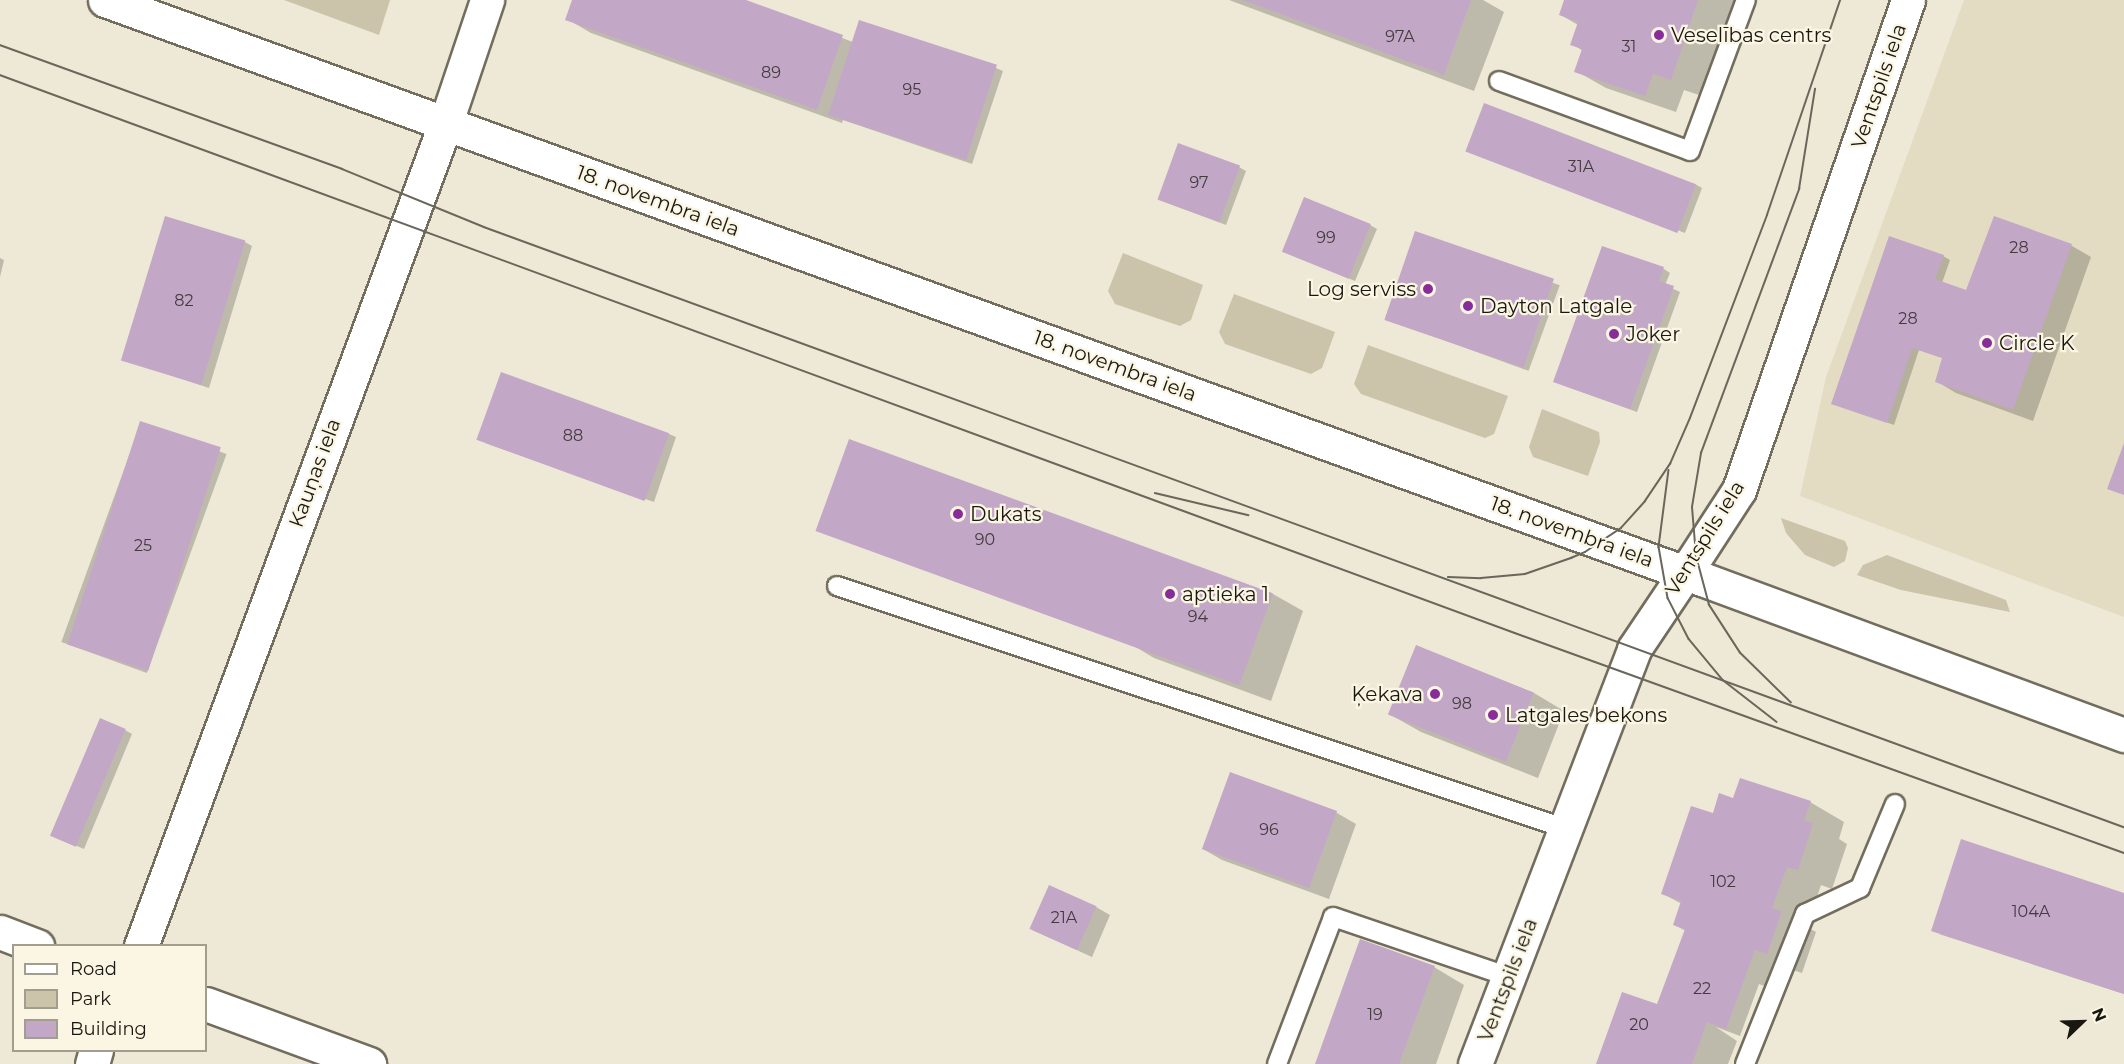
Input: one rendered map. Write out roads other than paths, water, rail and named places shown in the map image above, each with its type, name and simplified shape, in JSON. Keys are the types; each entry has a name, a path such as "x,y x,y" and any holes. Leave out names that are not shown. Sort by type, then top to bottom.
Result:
{"street":[{"name":"18. novembra iela","path":"105,0 154,8 446,122 2124,735"},
{"name":"Kauņas iela","path":"141,944 446,122 487,0"},
{"name":"Ventspils iela","path":"1475,1064 1567,829 1634,649 1739,490 1908,0"},
{"path":"0,932 34,944"},
{"path":"207,1004 369,1064"}],"lane":[{"path":"1499,81 1690,151 1746,0"},
{"path":"837,586 1567,829"},
{"path":"1745,1064 1805,914 1860,888 1895,804"},
{"path":"1277,1064 1333,917 1509,977"}],"tram line":[{"path":"1448,577 1481,578 1525,574 1571,558 1585,552 1621,528 1645,501 1670,464 1690,418 1767,215 1840,0"},
{"path":"0,45 342,169 484,227 2124,827"},
{"path":"0,75 1515,633 2124,853"},
{"path":"1791,703 1740,653 1709,605 1696,556 1692,507 1701,453 1799,189 1815,89"},
{"path":"1669,470 1659,547 1668,598 1689,639 1723,680 1777,722"},
{"path":"1155,493 1248,515"}],"place":[{"name":"Veselības centrs","path":"1659,35"},
{"name":"Log serviss","path":"1428,289"},
{"name":"Dayton Latgale","path":"1468,306"},
{"name":"Joker","path":"1614,334"},
{"name":"Circle K","path":"1987,343"},
{"name":"Dukats","path":"958,514"},
{"name":"aptieka 1","path":"1170,594"},
{"name":"Ķekava","path":"1435,694"},
{"name":"Latgales bekons","path":"1493,715"}]}
